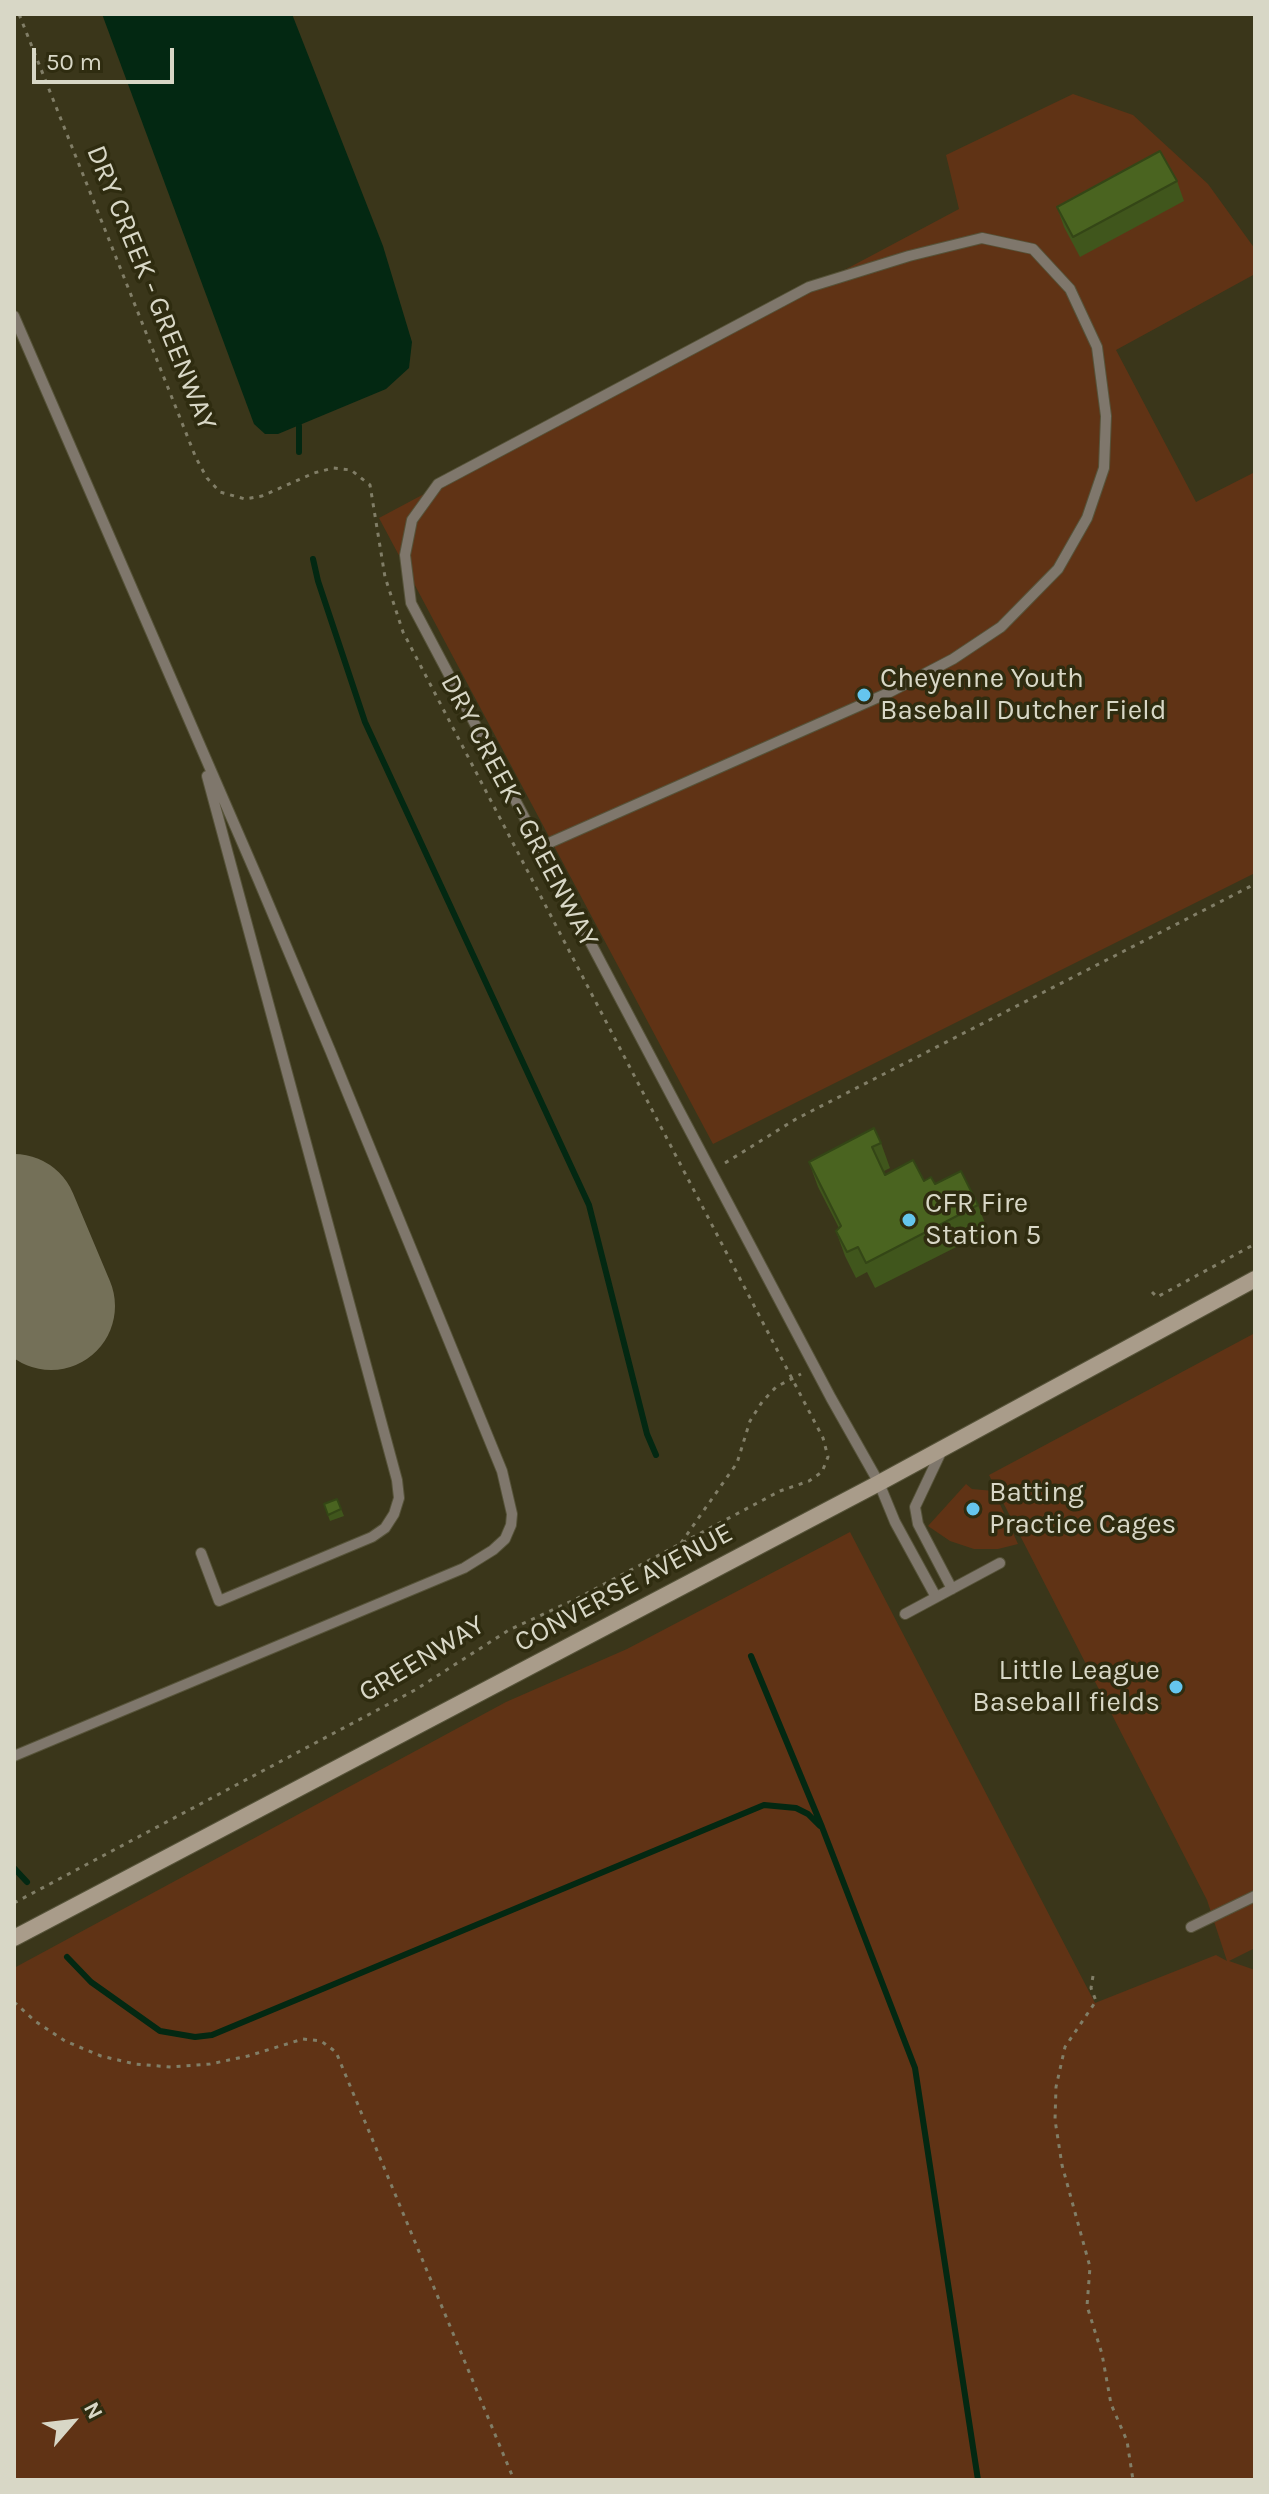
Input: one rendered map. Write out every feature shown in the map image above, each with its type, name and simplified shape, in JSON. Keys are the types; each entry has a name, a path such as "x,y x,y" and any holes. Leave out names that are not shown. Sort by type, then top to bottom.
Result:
{"main road":[{"name":"CONVERSE AVENUE","path":"14,1938 879,1483 1255,1279"}],"lane":[{"path":"540,847 888,693 953,659 1001,627 1058,569 1087,518 1104,468 1106,416 1097,347 1070,289 1033,249 982,238 909,256 809,287 438,484 412,520 405,555 411,603 540,847 712,1171 815,1367 879,1483 895,1522 936,1597"},
{"path":"14,316 258,879 502,1471 510,1497 511,1525 505,1539 493,1550 464,1568 14,1756"},
{"path":"198,743 397,1480 399,1498 385,1528 372,1537 219,1601 201,1553"},
{"path":"942,1449 915,1507 918,1524 952,1589"},
{"path":"905,1614 1000,1563"},
{"path":"1191,1927 1255,1896"}],"path":[{"name":"DRY CREEK - GREENWAY","path":"19,14 196,458 207,478 220,492 245,499 262,496 333,468 351,470 370,485 385,577 403,632 690,1182"},
{"path":"712,1171 796,1119 1255,884"},
{"name":"GREENWAY","path":"14,1903 415,1690 509,1630 576,1599 822,1472 828,1457 827,1448 690,1182"},
{"path":"1152,1292 1157,1297 1255,1244"},
{"path":"681,1543 737,1463 750,1421 762,1402 776,1387 815,1367"},
{"path":"1093,1976 1091,1988 1096,2001 1065,2047 1056,2087 1055,2120 1062,2165 1090,2267 1087,2306 1102,2354 1111,2404 1127,2441 1133,2480"},
{"path":"14,2002 65,2041 101,2056 135,2064 171,2067 210,2064 303,2039 321,2041 336,2052 514,2480"}],"shaded area":[{"path":"102,14 292,14 383,246 412,342 409,368 386,389 278,434 265,434 254,424"},
{"name":"Cheyenne Youth Baseball Dutcher Field","path":"1073,94 1133,115 1208,184 1255,249 1255,274 1116,350 1196,502 1255,472 1255,873 713,1144 379,518 959,209 946,155"},
{"path":"1255,1333 1255,1948 1229,1961 1255,1970 1255,2480 14,2480 14,1968 506,1702 627,1649 850,1532 1095,2003 1216,1955 1227,1961 1207,1900 989,1475"},
{"name":"Batting Practice Cages","path":"966,1484 972,1489 994,1491 1018,1544 998,1549 974,1549 950,1541 928,1526"}],"building":[{"path":"1160,151 1177,181 1073,237 1057,207"},
{"name":"CFR Fire Station 5","path":"874,1128 881,1143 872,1147 885,1175 913,1160 924,1181 931,1177 935,1184 961,1171 978,1205 866,1263 858,1247 847,1252 836,1231 841,1226 809,1162"},
{"path":"337,1499 341,1509 328,1515 324,1504"}],"waterway":[{"path":"299,426 299,452"},
{"path":"313,559 365,722 589,1205 647,1434 656,1455"},
{"path":"751,1656 822,1827 915,2068 978,2480"},
{"path":"67,1957 91,1982 160,2031 195,2037 212,2035 764,1805 796,1808 820,1826"},
{"path":"14,1868 27,1882"}],"runway":[{"path":"14,1218 51,1306"}],"place":[{"name":"Cheyenne Youth Baseball Dutcher Field","path":"864,695"},
{"name":"CFR Fire Station 5","path":"909,1220"},
{"name":"Batting Practice Cages","path":"973,1509"},
{"name":"Little League Baseball fields","path":"1176,1687"}]}
